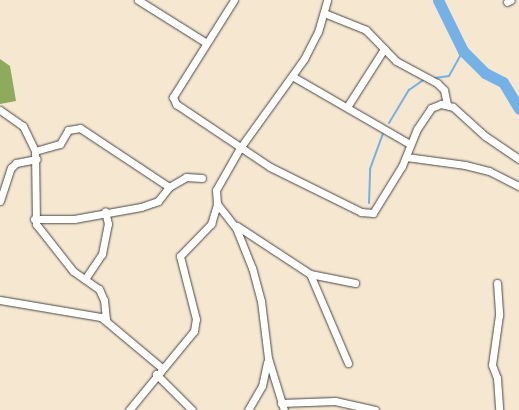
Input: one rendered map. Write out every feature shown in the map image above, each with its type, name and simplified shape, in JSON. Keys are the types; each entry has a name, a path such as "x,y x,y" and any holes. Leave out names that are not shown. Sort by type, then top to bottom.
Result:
{"street":[{"path":"140,0 205,42"},
{"path":"234,0 205,42 173,97 176,104 240,148 366,214 376,210 406,157 410,144 431,108 447,104"},
{"path":"129,410 196,325 180,256 210,224 217,204 220,179 240,148 292,76 313,42 324,13 327,0"},
{"path":"324,13 354,23 406,68 437,83 444,90 447,104 519,159"},
{"path":"347,106 384,49"},
{"path":"292,76 347,106 410,144"},
{"path":"0,110 23,126 35,151 34,219 73,271 99,289 104,300 106,320"},
{"path":"35,151 60,144 68,130 80,128 169,187"},
{"path":"406,157 465,165 489,171 519,186"},
{"path":"0,201 11,168 16,163 36,159"},
{"path":"34,219 74,219 105,211 153,203 169,187 186,177 202,178"},
{"path":"217,204 232,221 255,241 310,274 355,284"},
{"path":"85,279 102,254 108,224 105,211"},
{"path":"232,221 252,268 261,300 268,358 283,406 334,401 375,410"},
{"path":"310,274 348,363"},
{"path":"497,283 498,331 492,366 497,378 499,410"},
{"path":"0,300 106,320 159,371 192,410"},
{"path":"248,410 262,386 268,358"}],"green space":[{"path":"0,59 10,66 16,101 0,104"}],"waterway":[{"path":"438,0 463,51 485,73 503,82 519,109"},
{"path":"435,78 449,76 463,51"},
{"path":"389,123 409,90 425,79"},
{"path":"369,203 370,169 383,133"}]}
